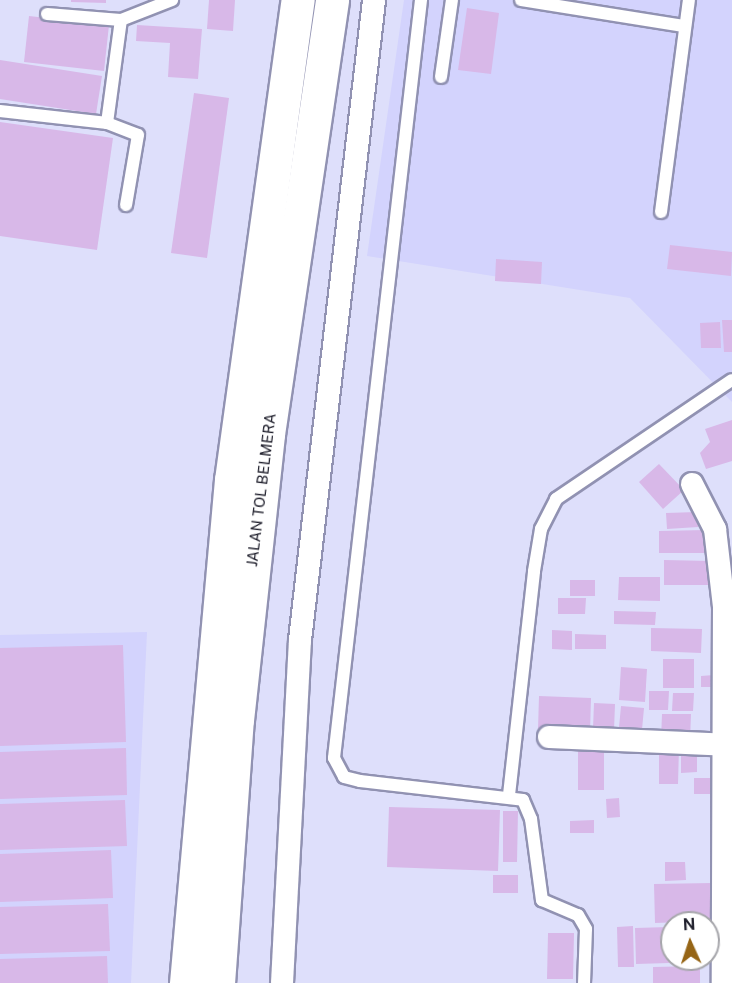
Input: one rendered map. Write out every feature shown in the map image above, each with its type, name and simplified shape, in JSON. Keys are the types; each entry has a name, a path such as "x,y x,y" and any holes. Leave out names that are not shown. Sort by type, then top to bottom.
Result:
{"highway":[{"name":"JALAN TOL BELMERA","path":"186,983 231,480 298,0"},
{"name":"JALAN TOL BELMERA","path":"218,983 237,720 266,446 332,0"}],"street":[{"path":"282,983 300,640 374,0"},
{"path":"692,484 715,529 728,607 726,970"},
{"path":"549,737 728,745"}],"lane":[{"path":"47,14 121,20 171,0"},
{"path":"421,0 334,758 344,777 360,781 509,795 528,807 542,900 578,915 586,929 584,983"},
{"path":"441,77 452,0"},
{"path":"521,0 684,26"},
{"path":"661,212 689,0"},
{"path":"107,123 121,20"},
{"path":"0,111 107,123 138,135 126,205"},
{"path":"509,795 534,571 541,529 556,499 732,380"}],"shaded area":[{"path":"404,0 732,0 732,402 630,298 367,256"},
{"path":"147,632 131,983 0,983 0,635"}],"building":[{"path":"71,0 106,0 106,3 71,2"},
{"path":"209,0 235,0 233,31 207,29"},
{"path":"467,8 499,13 491,74 458,70"},
{"path":"29,16 109,25 104,71 24,62"},
{"path":"137,25 202,29 198,79 168,77 170,43 136,41"},
{"path":"0,60 102,76 96,114 0,99"},
{"path":"194,93 229,98 207,258 171,253"},
{"path":"0,122 113,138 97,250 0,236"},
{"path":"670,245 732,252 731,276 667,269"},
{"path":"496,259 542,262 541,284 495,281"},
{"path":"722,320 732,320 732,352 724,352"},
{"path":"720,322 721,348 701,348 700,323"},
{"path":"732,420 732,461 706,469 700,453 710,442 705,429"},
{"path":"659,464 684,490 663,509 639,482"},
{"path":"697,512 698,527 667,529 666,513"},
{"path":"705,530 706,553 659,553 659,531"},
{"path":"664,560 711,561 711,585 664,585"},
{"path":"619,577 660,577 660,601 618,600"},
{"path":"570,580 595,580 595,596 570,596"},
{"path":"558,598 586,598 585,614 558,614"},
{"path":"614,611 656,612 655,625 614,624"},
{"path":"651,628 702,629 701,653 651,651"},
{"path":"552,630 572,631 572,650 552,649"},
{"path":"575,634 606,635 606,649 575,649"},
{"path":"123,645 126,742 0,746 0,648"},
{"path":"663,659 694,659 694,688 663,688"},
{"path":"621,667 647,669 645,702 619,700"},
{"path":"714,675 714,687 701,687 701,676"},
{"path":"649,691 669,691 668,710 649,710"},
{"path":"673,693 694,693 693,711 672,711"},
{"path":"539,696 591,698 590,732 538,730"},
{"path":"594,703 615,704 614,730 593,729"},
{"path":"621,706 644,708 641,740 618,738"},
{"path":"662,714 691,714 690,741 661,740"},
{"path":"578,742 604,742 604,790 578,790"},
{"path":"697,746 697,772 681,773 681,747"},
{"path":"659,747 679,747 678,784 659,784"},
{"path":"126,748 127,795 0,799 0,752"},
{"path":"694,778 710,778 711,794 694,794"},
{"path":"619,798 620,817 607,818 606,799"},
{"path":"125,800 127,846 0,850 0,804"},
{"path":"389,807 500,810 498,871 387,867"},
{"path":"503,811 518,811 517,862 503,862"},
{"path":"594,820 594,833 570,833 570,821"},
{"path":"111,850 113,898 0,902 0,854"},
{"path":"665,862 685,862 686,880 665,881"},
{"path":"493,875 518,875 518,893 493,893"},
{"path":"712,883 713,911 660,911 660,923 655,923 654,884"},
{"path":"108,904 110,951 0,954 0,907"},
{"path":"633,926 634,967 618,967 617,927"},
{"path":"660,927 660,963 636,964 635,928"},
{"path":"548,933 574,933 573,979 547,979"},
{"path":"107,956 108,983 0,983 0,959"},
{"path":"653,967 660,967 660,971 700,971 700,983 653,983"}]}
